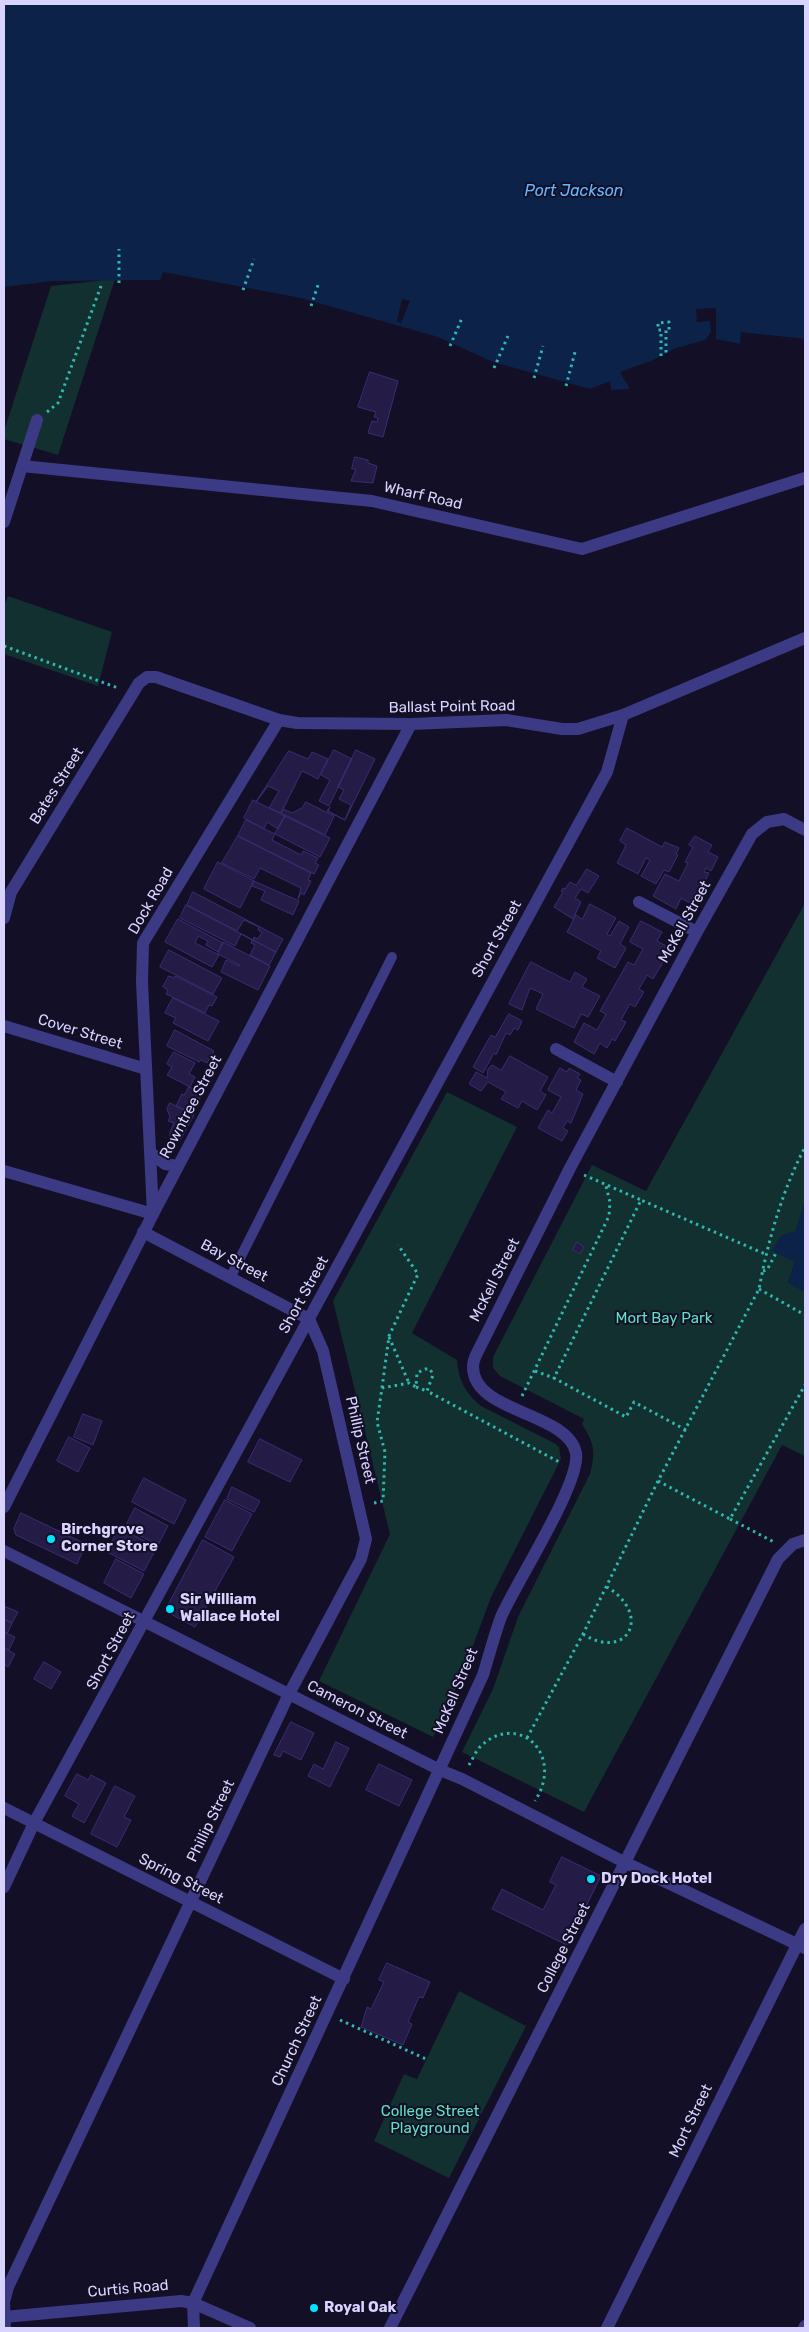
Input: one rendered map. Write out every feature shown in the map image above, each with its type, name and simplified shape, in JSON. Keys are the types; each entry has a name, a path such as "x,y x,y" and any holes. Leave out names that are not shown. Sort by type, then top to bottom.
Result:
{"street":[{"path":"4,522 37,420"},
{"name":"Wharf Road","path":"22,466 372,501 582,549 805,478"},
{"name":"Ballast Point Road","path":"147,677 156,678 279,720 297,723 411,724 506,720 562,729 578,729 623,715 805,638"},
{"name":"Bates Street","path":"4,918 11,892 133,693 147,677"},
{"name":"Short Street","path":"4,1887 34,1823 607,772 623,715"},
{"name":"Dock Road","path":"153,1214 142,982 143,943 279,720"},
{"name":"Rowntree Street","path":"4,1507 143,1232 411,724"},
{"name":"McKell Street","path":"440,1770 483,1675 502,1617 552,1520 575,1470 576,1453 570,1441 558,1431 486,1393 476,1379 473,1367 477,1353 570,1168 752,834 767,822 784,820 805,830"},
{"path":"638,902 697,932"},
{"name":"Cover Street","path":"4,1026 146,1069"},
{"path":"556,1049 617,1082"},
{"path":"151,1153 165,1164 178,1166"},
{"path":"4,1171 153,1214"},
{"name":"Bay Street","path":"143,1232 309,1319"},
{"name":"Phillip Street","path":"5,2328 4,2302 8,2287 189,1901 289,1694 361,1559 366,1540 323,1351 309,1319"},
{"path":"785,1550 792,1544 805,1540"},
{"name":"Cameron Street","path":"4,1550 626,1863 801,1946"},
{"name":"College Street","path":"390,2328 785,1550"},
{"name":"Church Street","path":"194,2328 194,2303 440,1770"},
{"name":"Spring Street","path":"4,1808 344,1979"},
{"name":"Mort Street","path":"607,2328 801,1946 805,1929"},
{"name":"Curtis Road","path":"4,2317 166,2301 194,2303 250,2328"}],"lane":[{"path":"230,1278 392,957"}],"path":[{"path":"119,283 120,249"},
{"path":"243,290 254,259"},
{"path":"311,306 319,282"},
{"path":"37,420 58,403 101,286"},
{"path":"450,346 462,318"},
{"path":"662,356 661,330 658,330 658,322 669,322 669,330 666,330 666,354"},
{"path":"494,368 508,336"},
{"path":"534,378 543,346"},
{"path":"566,386 575,352"},
{"path":"4,646 133,693"},
{"path":"527,1738 583,1634 658,1482 759,1289 766,1254 795,1167 805,1147"},
{"path":"570,1168 606,1186 766,1254"},
{"path":"516,1409 609,1216 610,1202 606,1186"},
{"path":"554,1378 641,1200"},
{"path":"358,1507 383,1501 385,1452 377,1422 389,1336 418,1274 398,1245"},
{"path":"763,1271 767,1270 776,1253"},
{"path":"759,1289 805,1315"},
{"path":"389,1336 409,1383 575,1470"},
{"path":"416,1387 417,1373 424,1369 430,1369 433,1380 427,1391"},
{"path":"535,1370 554,1378 626,1417 634,1402 686,1430"},
{"path":"382,1388 409,1383"},
{"path":"730,1519 805,1385"},
{"path":"658,1482 771,1540 785,1550"},
{"path":"583,1634 605,1643 623,1639 629,1632 632,1624 628,1605 607,1587"},
{"path":"462,1779 479,1749 493,1738 508,1733 527,1738 538,1747 545,1761 545,1775 539,1795 528,1813"},
{"path":"328,2015 426,2059"}],"green space":[{"path":"115,279 58,455 4,439 4,431 51,286"},
{"path":"8,596 112,632 98,686 4,654 4,606"},
{"name":"Mort Bay Park","path":"805,903 805,1200 796,1231 780,1237 795,1262 788,1282 805,1292 805,1456 782,1445 584,1812 462,1752 493,1689 518,1617 590,1474 593,1460 593,1448 582,1424 584,1419 500,1376 493,1368 493,1357 592,1165 646,1191"},
{"path":"447,1092 517,1127 412,1333 457,1360 459,1374 464,1386 471,1397 481,1406 554,1443 559,1447 561,1459 491,1597 461,1678 433,1737 319,1681 390,1534 333,1301"},
{"name":"College Street Playground","path":"459,1991 526,2026 449,2178 374,2141 404,2074 417,2079"}],"water":[{"name":"Port Jackson","path":"4,4 805,4 805,339 741,332 740,344 716,339 705,340 676,348 651,361 620,372 630,389 611,390 610,381 590,389 493,362 438,337 301,298 163,272 160,280 52,281 4,287"},
{"path":"805,1200 805,1292 788,1282 795,1262 772,1251 780,1237 796,1231"}],"pier":[{"path":"402,299 410,301 401,323 397,321"},
{"path":"716,308 716,339 705,340 711,332 710,321 697,322 696,309"}],"building":[{"path":"370,372 398,381 383,437 368,433 372,421 377,422 378,418 374,417 376,412 358,407"},
{"path":"355,457 368,460 368,463 377,466 373,483 351,481 356,469 352,469"},
{"path":"334,750 352,759 329,806 319,801 330,780 321,775"},
{"path":"356,750 375,759 345,820 351,805 339,799 344,790 338,787"},
{"path":"289,751 308,759 312,752 328,759 318,779 302,771 281,813 269,808 279,791 268,786 256,802"},
{"path":"253,800 285,816 278,829 267,822 264,829 244,818"},
{"path":"306,802 334,816 325,835 281,813 283,809 292,813 302,808"},
{"path":"285,816 330,838 320,857 275,834"},
{"path":"246,820 275,834 272,840 301,855 303,851 318,858 315,863 319,865 314,874 238,836"},
{"path":"627,828 662,847 665,842 679,848 676,854 678,855 669,872 664,870 656,884 641,876 650,860 646,858 638,874 617,863 626,845 620,841"},
{"path":"238,836 311,873 308,880 311,881 304,895 301,893 298,899 301,888 260,868 254,879 222,863"},
{"path":"695,836 712,845 708,852 718,857 711,871 706,868 704,872 709,873 698,895 695,893 690,903 681,898 676,909 653,896 665,874 679,881 688,863 685,862 693,847 689,845"},
{"path":"218,862 254,881 240,908 204,889"},
{"path":"587,869 599,876 588,893 581,889 575,898 581,902 573,919 554,907 563,892 561,891 563,888 565,889 570,882 576,885"},
{"path":"254,881 299,901 293,915 261,900 265,891 252,886"},
{"path":"193,892 283,939 276,952 253,940 254,937 258,939 262,932 258,930 259,927 244,920 237,931 187,905"},
{"path":"590,904 616,918 607,934 610,936 619,921 629,927 620,944 626,948 615,968 597,958 601,951 567,932 576,915 582,919"},
{"path":"186,905 276,952 269,965 250,955 255,945 251,943 252,940 241,934 235,946 180,918"},
{"path":"178,919 223,943 218,952 206,945 208,941 198,936 195,943 219,955 212,967 165,942"},
{"path":"641,921 662,932 657,941 666,946 661,954 666,957 653,979 647,975 639,989 644,992 635,1007 630,1004 621,1020 626,1022 615,1041 612,1039 607,1048 600,1043 594,1054 574,1042 584,1023 597,1030 606,1014 600,1011 628,962 634,965 643,949 630,942"},
{"path":"223,942 270,966 258,990 221,972 226,960 240,965 218,954"},
{"path":"169,950 222,978 213,994 160,967"},
{"path":"531,962 570,982 575,972 587,979 582,987 600,996 588,1017 581,1014 574,1028 536,1009 543,994 530,988 522,1010 509,1004"},
{"path":"169,976 174,978 175,976 217,997 212,1006 209,1005 205,1013 166,994 168,990 163,987"},
{"path":"173,998 219,1021 208,1041 173,1023 176,1018 165,1013"},
{"path":"509,1014 522,1021 518,1030 514,1028 510,1035 506,1033 496,1055 494,1053 483,1073 473,1067 491,1035 495,1037"},
{"path":"175,1030 214,1051 207,1063 201,1060 199,1062 167,1046"},
{"path":"174,1052 195,1063 189,1074 195,1077 190,1087 167,1075 172,1067 167,1064"},
{"path":"510,1056 548,1077 540,1091 546,1095 537,1110 522,1101 518,1108 501,1099 506,1092 488,1082 481,1091 469,1084 476,1072 487,1078 488,1069 492,1065 501,1070"},
{"path":"560,1068 567,1072 569,1068 580,1074 577,1078 581,1080 576,1090 583,1094 571,1123 567,1121 563,1128 568,1131 562,1141 538,1128 548,1110 552,1113 561,1097 548,1090"},
{"path":"189,1087 202,1093 193,1114 176,1106 182,1094 184,1095"},
{"path":"170,1103 194,1115 181,1139 170,1137 174,1123 168,1121 170,1117 167,1109"},
{"path":"577,1242 584,1247 580,1254 573,1250"},
{"path":"83,1414 102,1421 93,1445 74,1437"},
{"path":"69,1437 90,1448 78,1472 57,1461"},
{"path":"260,1439 302,1460 290,1482 248,1462"},
{"path":"144,1478 186,1500 174,1524 132,1502"},
{"path":"232,1487 260,1501 254,1512 227,1499"},
{"path":"225,1500 252,1514 232,1551 205,1537"},
{"path":"135,1508 168,1526 158,1545 125,1528"},
{"name":"Birchgrove Corner Store","path":"21,1513 86,1544 77,1564 16,1535 14,1529"},
{"path":"119,1528 157,1547 144,1571 107,1552"},
{"path":"203,1540 234,1557 195,1627 167,1612 167,1607"},
{"path":"116,1559 144,1574 131,1598 104,1583"},
{"path":"4,1606 18,1612 12,1623 4,1619"},
{"path":"4,1619 12,1623 7,1634 4,1632"},
{"path":"4,1632 15,1637 9,1650 4,1648"},
{"path":"4,1648 15,1654 8,1667 4,1664"},
{"path":"44,1662 61,1672 51,1689 34,1679"},
{"path":"291,1722 314,1733 301,1760 283,1751 280,1757 274,1755"},
{"path":"336,1742 349,1748 330,1787 308,1776 314,1764 323,1769"},
{"path":"379,1764 412,1780 399,1806 366,1790"},
{"path":"77,1774 88,1780 91,1775 106,1783 84,1823 72,1816 79,1804 65,1796"},
{"path":"115,1786 135,1796 124,1817 131,1820 117,1847 91,1834"},
{"path":"562,1857 601,1876 567,1945 492,1909 502,1889 543,1910 556,1885 550,1882"},
{"path":"387,1963 430,1982 423,1998 419,1997 408,2022 412,2024 403,2045 361,2027 367,2007 371,2009 384,1982 379,1980"}],"place":[{"name":"Birchgrove Corner Store","path":"51,1539"},
{"name":"Sir William Wallace Hotel","path":"170,1609"},
{"name":"Dry Dock Hotel","path":"591,1879"},
{"name":"Royal Oak","path":"314,2308"}]}
